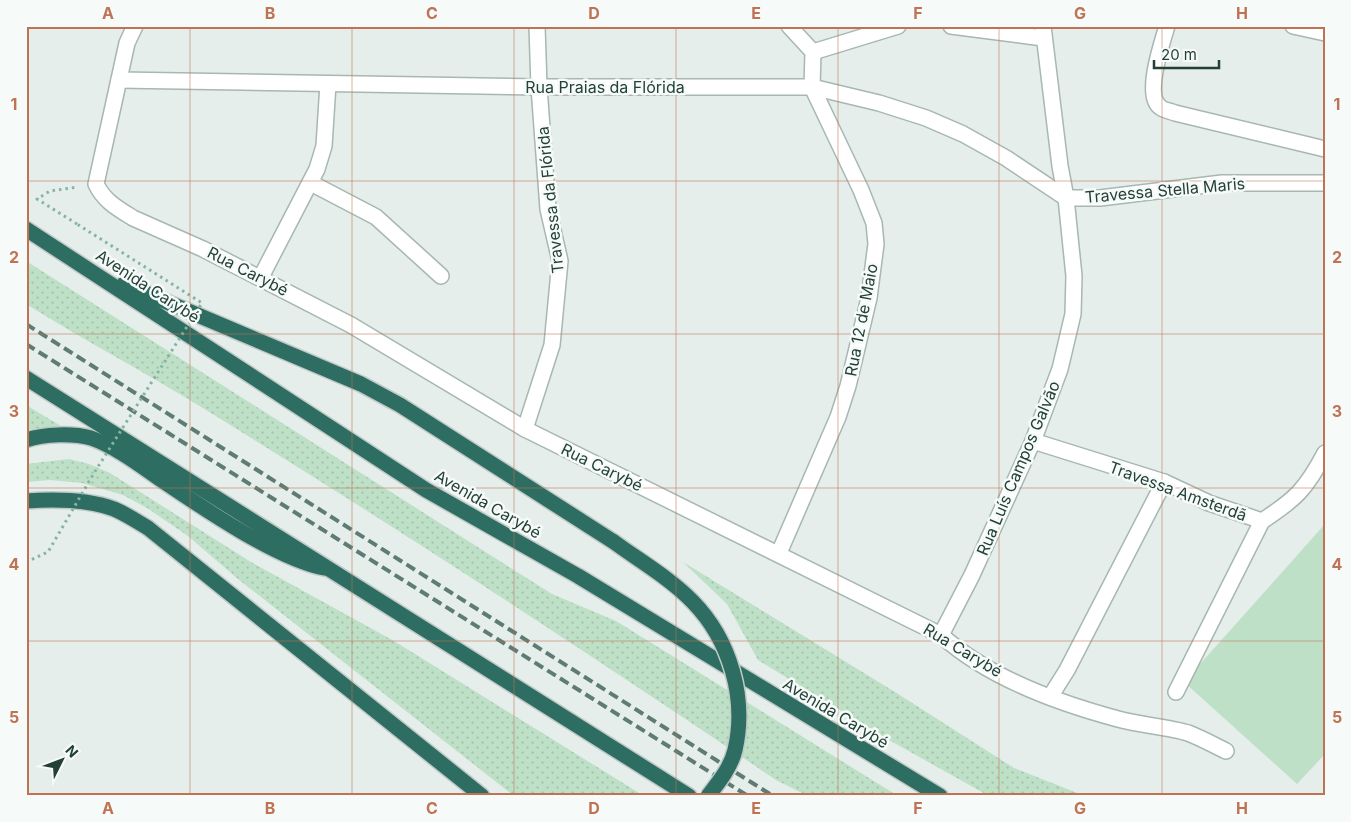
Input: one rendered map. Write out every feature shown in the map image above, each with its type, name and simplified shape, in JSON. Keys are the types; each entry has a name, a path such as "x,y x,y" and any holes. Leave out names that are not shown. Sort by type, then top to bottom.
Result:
{"highway":[{"name":"Avenida Carybé","path":"26,229 98,274 426,490 635,610 940,796"},
{"path":"98,274 144,291 360,384 400,405 614,542 693,601 714,628 729,658 737,689 738,722 734,751 724,775 708,796"},
{"path":"26,378 689,796"},
{"path":"26,440 62,435 90,438 128,458 238,529 305,564 333,570"},
{"path":"26,501 53,499 86,502 115,509 148,528 482,796"}],"street":[{"path":"96,184 127,43 135,26"},
{"name":"Travessa da Flórida","path":"525,429 552,345 560,261 548,209 539,87 538,26"},
{"path":"789,26 813,52 812,87"},
{"path":"813,52 898,26"},
{"path":"951,26 1043,32"},
{"path":"1168,26 1152,85 1154,99 1160,107 1175,113 1325,149"},
{"path":"1293,26 1325,33"},
{"name":"Rua Luís Campos Galvão","path":"941,635 972,575 1033,441 1060,369 1073,314 1074,276 1066,198 1060,166 1054,104 1043,32"},
{"name":"Rua Praias da Flórida","path":"119,80 539,87 812,87 879,103 926,118 963,134 1006,158 1066,198"},
{"path":"261,277 310,183 324,146 328,84"},
{"name":"Rua 12 de Maio","path":"779,553 838,417 848,386 869,298 876,244 874,223 861,190 812,87"},
{"path":"310,183 376,217 441,276"},
{"name":"Travessa Stella Maris","path":"1066,198 1100,198 1222,183 1325,183"},
{"name":"Rua Carybé","path":"96,184 102,196 133,218 261,277 351,324 525,429 779,553 941,635 956,649 977,662 1050,697 1080,709 1116,719 1187,733 1226,751"},
{"name":"Travessa Amsterdã","path":"1033,441 1164,482 1209,503 1262,521 1289,504 1310,482 1325,454"},
{"path":"1050,697 1067,670 1164,482"},
{"path":"1176,692 1262,521"}],"path":[{"path":"26,562 48,552 99,465 202,303 37,199 50,191 96,184"}],"green space":[{"path":"26,261 552,594 616,621 898,796 808,796 776,780 354,502 188,399 26,304"},
{"path":"26,405 61,426 26,430"},
{"path":"69,459 89,464 110,473 251,562 394,641 644,796 514,796 238,579 188,536 147,508 123,495 82,483 50,480 26,482 26,464"},
{"path":"1325,524 1325,754 1297,784 1184,682"},
{"path":"683,562 895,692 1014,768 1085,796 989,796 889,740 758,660 727,604"}],"railway":[{"path":"26,324 773,796"},
{"path":"26,344 748,796"}]}
